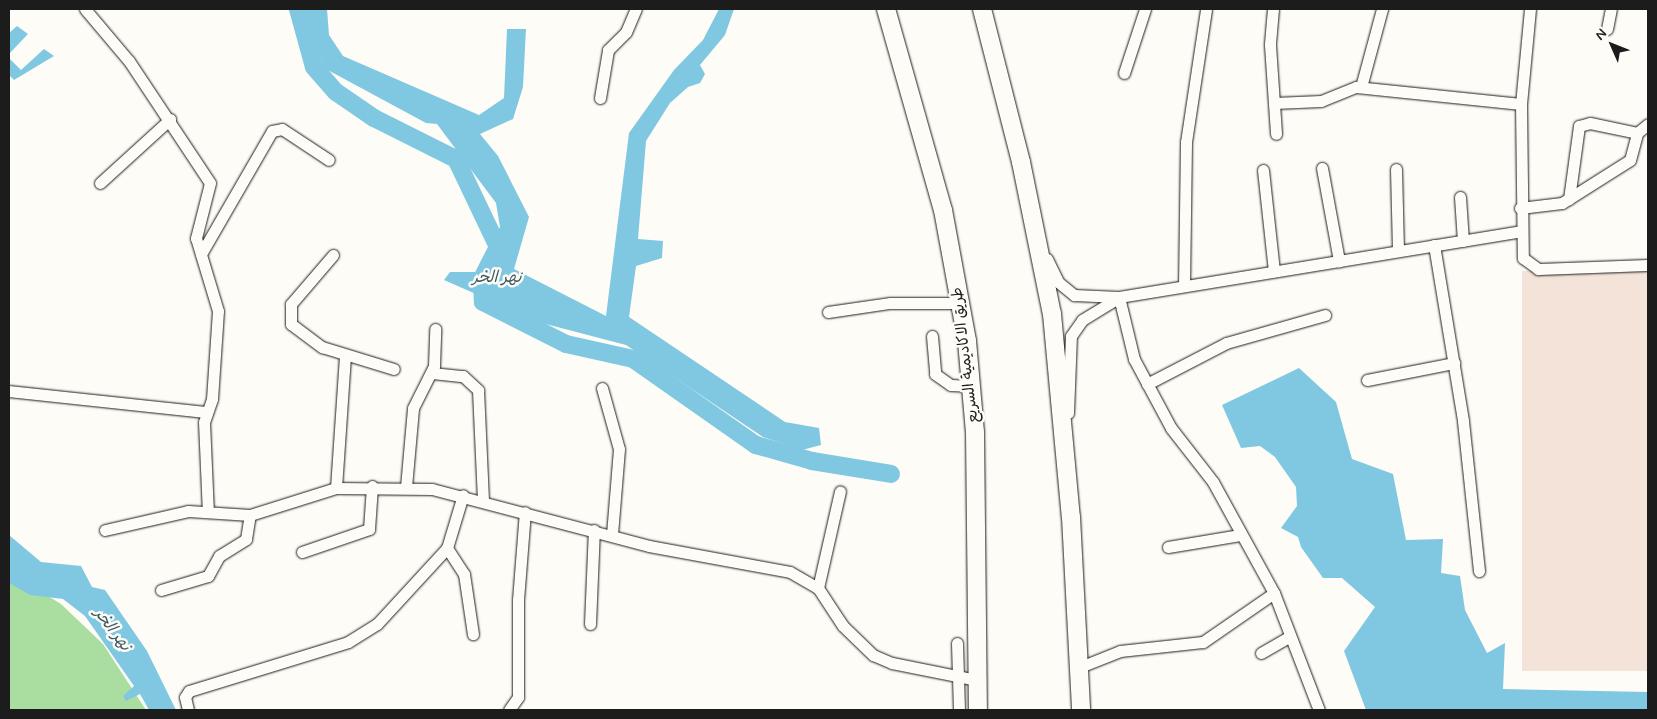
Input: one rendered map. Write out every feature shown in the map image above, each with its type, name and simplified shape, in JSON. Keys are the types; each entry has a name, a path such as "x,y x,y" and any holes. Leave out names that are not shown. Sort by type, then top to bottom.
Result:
{"highway":[{"name":"طريق الاكاديمية السريع","path":"886,9 937,185 961,303 971,386 978,710"},
{"path":"982,9 1033,220 1052,314 1067,455 1081,710"}],"street":[{"path":"85,9 170,119 210,183 196,238 218,311 212,399 207,412 208,512"},
{"path":"600,98 608,50 626,32 636,9"},
{"path":"1124,73 1145,9"},
{"path":"1184,286 1187,133 1206,9"},
{"path":"1273,9 1276,134"},
{"path":"1361,87 1382,9"},
{"path":"1530,9 1521,104 1520,208 1524,258 1538,269 1648,265"},
{"path":"1607,29 1611,9"},
{"path":"1274,104 1321,100 1361,87 1521,104"},
{"path":"100,182 170,119"},
{"path":"1569,199 1579,126 1590,123 1638,133"},
{"path":"1520,208 1557,206 1630,160 1638,133 1648,124"},
{"path":"201,254 272,131 282,129 329,160"},
{"path":"1322,168 1338,261"},
{"path":"1396,169 1398,251"},
{"path":"1263,170 1274,271"},
{"path":"1460,197 1463,241"},
{"path":"1033,220 1051,271 1066,290 1083,297 1119,297 1521,231"},
{"path":"1434,245 1454,363 1479,571"},
{"path":"333,255 298,295 288,314 306,339 345,356 394,369"},
{"path":"1119,297 1128,340 1147,384 1171,428 1214,482 1240,535 1274,593 1318,710"},
{"path":"1067,455 1071,336 1082,320 1119,297"},
{"path":"828,312 890,303 961,303"},
{"path":"1147,384 1226,343 1325,315"},
{"path":"406,487 413,408 432,372 435,330"},
{"path":"932,336 935,374 950,385 971,386"},
{"path":"336,488 345,356"},
{"path":"1367,380 1454,363"},
{"path":"432,372 463,376 478,390 483,500"},
{"path":"602,388 618,449 612,535"},
{"path":"9,391 207,412"},
{"path":"302,552 369,529 372,486"},
{"path":"105,530 175,513 208,512 250,515 336,488 406,487 463,495 688,554 790,572 818,588 843,626 874,655 977,680"},
{"path":"818,588 840,491"},
{"path":"188,710 184,702 189,691 348,642 368,631 446,548 463,495"},
{"path":"509,710 518,697 518,600 525,512"},
{"path":"160,590 208,576 219,556 246,539 250,515"},
{"path":"590,624 594,530"},
{"path":"1168,547 1240,535"},
{"path":"446,548 465,578 473,634"},
{"path":"1080,667 1120,651 1203,642 1274,593"},
{"path":"1261,653 1289,637"},
{"path":"957,644 959,710"}],"shaded area":[{"path":"1522,271 1648,271 1648,671 1522,671"}],"green space":[{"path":"9,572 61,604 103,644 146,710 9,710"}],"water":[{"name":"نهر الخر","path":"303,9 327,9 329,35 343,56 479,115 504,98 507,29 526,29 523,87 513,119 480,134 498,156 529,217 514,269 606,316 629,133 674,70 703,40 719,9 734,9 725,35 700,65 705,74 700,83 688,87 670,103 646,141 638,239 663,241 662,258 636,266 629,317 785,422 819,428 821,445 802,450 763,437 626,345 542,323 444,280 450,272 478,272 500,227 496,203 437,124 426,123 324,68"},
{"path":"17,26 28,34 9,54 9,33"},
{"path":"44,49 54,56 14,80 9,75 9,58 21,70"},
{"path":"1299,368 1336,402 1352,459 1393,474 1406,540 1443,539 1441,573 1460,576 1465,610 1487,653 1505,643 1503,689 1648,692 1648,710 1366,710 1344,651 1375,607 1342,578 1323,578 1301,547 1298,537 1281,528 1297,506 1296,487 1275,457 1260,446 1241,448 1222,405"},
{"name":"نهر الخر","path":"9,535 41,562 81,566 92,587 105,590 147,651 176,710 149,710 140,694 126,701 123,696 134,686 85,616 63,599 30,595 9,583"}],"waterway":[{"path":"298,9 314,67 336,92 374,118 456,159 498,247 482,279 483,302 566,344 633,359 756,445 812,461 891,474"}]}
